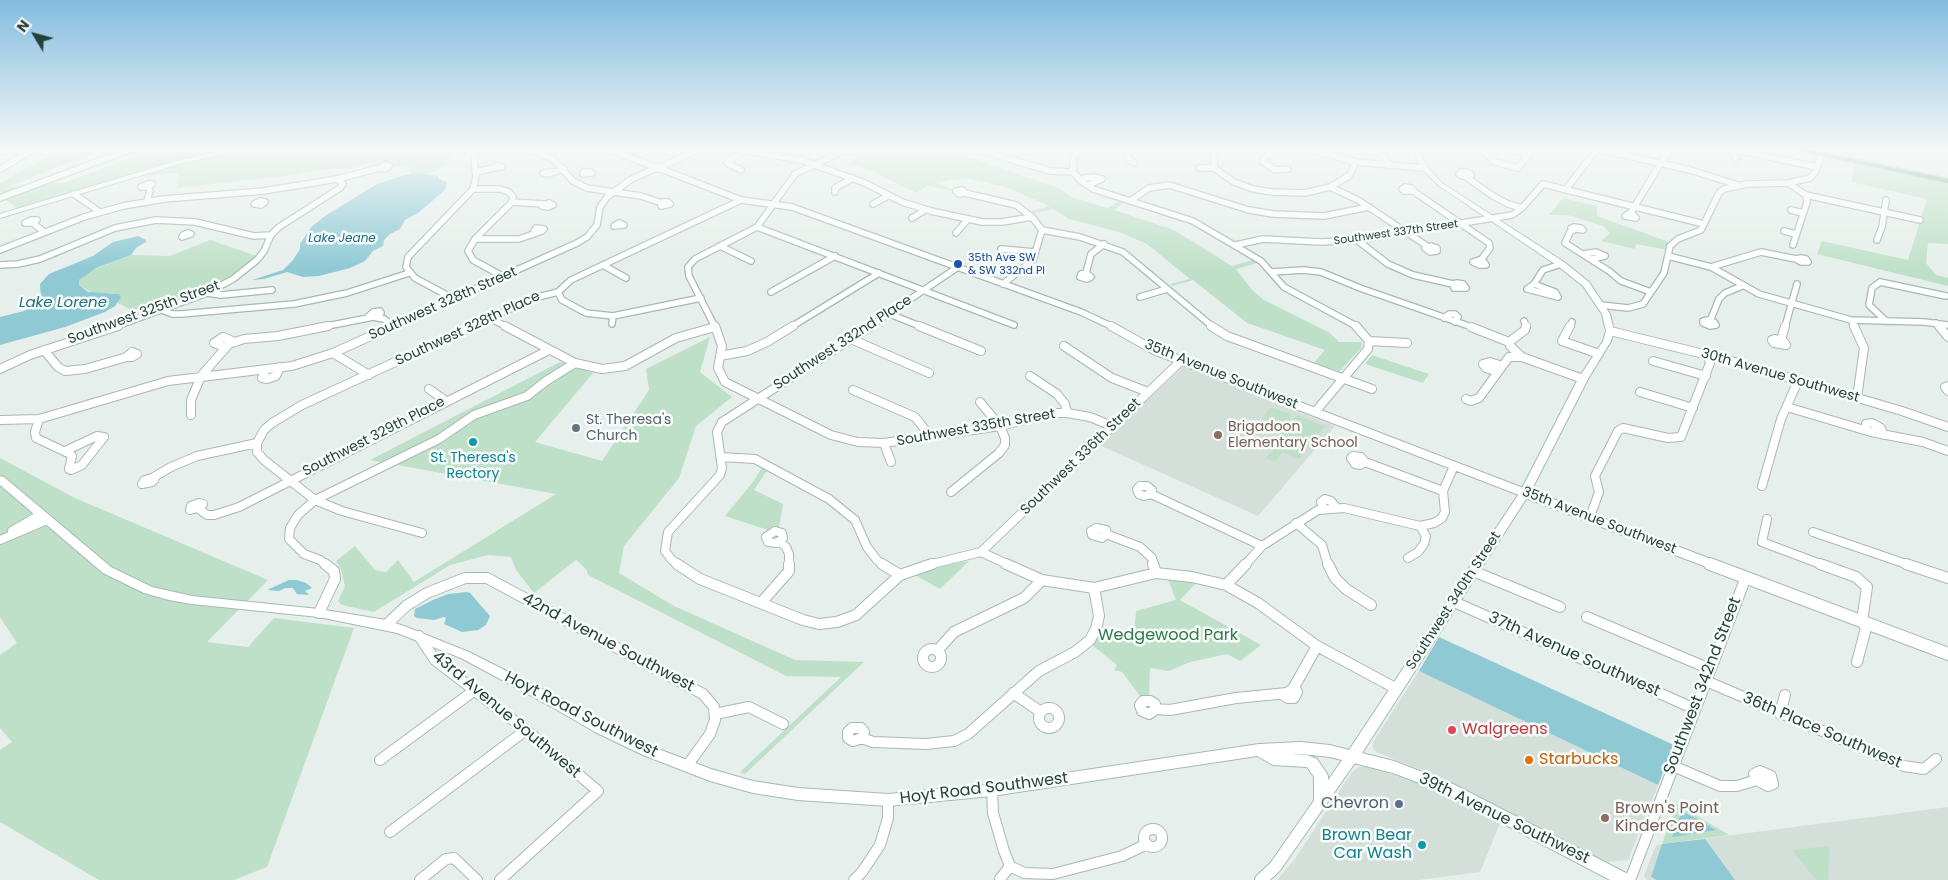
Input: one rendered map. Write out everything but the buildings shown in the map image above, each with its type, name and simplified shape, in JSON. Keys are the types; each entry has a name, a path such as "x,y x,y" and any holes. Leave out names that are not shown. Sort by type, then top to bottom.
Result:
{"main road":[{"path":"0,216 90,189"},
{"path":"1447,189 1561,264 1586,284 1606,314 1610,331"},
{"name":"Southwest 340th Street","path":"1353,755 1452,601 1525,493 1584,379 1607,341 1610,331"},
{"name":"Hoyt Road Southwest","path":"0,479 107,570 148,590 192,600 319,613 386,625 465,655 558,703 600,728 648,751 710,775 753,787 798,794 888,800 992,790 1260,750 1301,748 1353,755"},
{"path":"1260,750 1273,759 1312,763 1321,776 1322,800"},
{"name":"39th Avenue Southwest","path":"1353,755 1403,770 1455,791 1625,880"}],"street":[{"path":"0,198 24,189"},
{"path":"147,201 149,189"},
{"path":"0,250 100,212 147,201 280,189"},
{"path":"0,265 29,262 51,255 104,232 156,220 189,221 254,236 271,235 292,217 338,189"},
{"path":"454,299 409,273 406,267 408,257 414,249 473,189"},
{"path":"475,189 504,190 512,195 512,202 468,248 469,256 504,276"},
{"path":"592,189 642,196 662,203"},
{"path":"614,225 597,226 600,207 617,189"},
{"name":"35th Avenue Southwest","path":"713,189 741,200 806,212 1098,319 1154,350 1181,361 1948,654"},
{"path":"785,189 757,227 695,259 688,267 689,276 721,340 718,368 723,379 730,385 831,435 858,442 884,443 891,462"},
{"path":"875,189 925,210 968,219 992,222 1032,217"},
{"path":"1097,189 1178,215 1236,245 1261,261 1284,287 1347,321 1358,328 1370,341 1407,343"},
{"path":"1130,201 1147,189"},
{"path":"1182,189 1240,208 1273,214 1324,216 1369,207"},
{"path":"1253,189 1272,192 1305,192 1323,189"},
{"path":"1332,189 1369,207 1427,246"},
{"path":"1484,189 1508,204 1522,208"},
{"name":"Southwest 337th Street","path":"1236,245 1263,239 1321,242 1357,240 1512,216 1522,208 1539,189"},
{"path":"1566,189 1704,224"},
{"path":"1630,214 1645,189"},
{"path":"1601,305 1628,308 1640,306 1664,273 1668,250 1672,243 1698,232 1704,224 1719,192 1724,189"},
{"path":"1796,189 1806,195 1920,220"},
{"path":"260,201 263,192"},
{"path":"1413,192 1491,245 1481,260"},
{"path":"965,193 1016,205 1032,217 1042,230 1080,237 1122,252 1210,325 1227,336 1372,388"},
{"path":"74,194 100,212"},
{"path":"1793,245 1807,202 1806,195"},
{"path":"873,204 888,196"},
{"name":"Southwest 328th Place","path":"257,442 264,430 284,415 534,298 558,292 571,280 741,200"},
{"path":"1877,240 1881,231 1886,200"},
{"path":"512,202 544,204"},
{"path":"912,218 925,210"},
{"path":"1791,210 1803,213"},
{"path":"956,233 968,219"},
{"path":"33,223 44,232"},
{"path":"190,234 206,225"},
{"name":"Southwest 328th Street","path":"0,420 39,419 149,386 201,376 266,369 262,378 267,379 276,376 280,367 305,362 333,353 577,243 587,237 597,226"},
{"path":"757,227 1014,325"},
{"path":"1003,284 1028,266 1033,260 1042,230"},
{"path":"1574,230 1570,232 1564,241 1592,259 1626,285 1652,292"},
{"path":"1784,231 1796,234"},
{"path":"475,239 515,240 528,237 537,232"},
{"name":"Southwest 325th Street","path":"0,369 44,350 207,293 233,279 251,266 264,251 271,235"},
{"path":"1357,240 1388,264 1412,275 1453,284"},
{"path":"1086,273 1091,254 1104,244"},
{"path":"720,246 751,261"},
{"path":"1001,249 1035,252"},
{"path":"1584,254 1596,252 1605,255 1604,258 1592,259"},
{"path":"1711,268 1761,252 1796,259"},
{"path":"771,292 835,256"},
{"path":"1668,256 1711,268 1760,294 1851,320 1948,325"},
{"path":"1534,284 1543,270 1561,264"},
{"path":"603,265 626,278"},
{"name":"Southwest 332nd Place","path":"721,457 717,432 722,422 890,314 958,267"},
{"path":"1272,272 1303,270 1321,272 1367,291 1444,318 1449,314 1455,314 1458,317 1455,322 1509,342 1510,346 1522,357"},
{"path":"162,310 172,314 181,314 285,305 347,293 409,273"},
{"path":"720,356 747,351 767,342 879,273"},
{"path":"1886,322 1870,308 1869,304 1872,288 1880,282 1947,297"},
{"path":"1781,340 1797,284"},
{"path":"1710,321 1719,299 1724,293 1742,286"},
{"path":"1140,297 1167,289"},
{"path":"207,293 221,295 272,290"},
{"path":"558,292 562,300 586,313 612,320 700,298"},
{"path":"890,314 981,351"},
{"path":"230,344 223,337 214,343 230,344 367,318 378,318 393,326"},
{"path":"490,318 575,363 602,369 625,366 676,338 715,327"},
{"path":"1509,342 1525,330 1527,327 1524,320"},
{"path":"1851,320 1864,348 1857,398"},
{"path":"1572,322 1562,341 1599,354"},
{"path":"1936,323 1948,336"},
{"name":"30th Avenue Southwest","path":"1610,331 1707,354 1948,427"},
{"path":"850,339 929,373"},
{"path":"1314,412 1368,349 1370,341"},
{"path":"191,415 191,400 201,376 230,344"},
{"path":"1064,346 1112,378 1148,392"},
{"path":"44,350 58,367 65,370 86,369 127,357"},
{"name":"Southwest 329th Place","path":"199,509 207,515 226,513 446,400 549,350"},
{"path":"333,353 369,375"},
{"path":"1590,517 1599,492 1595,476 1618,431 1623,428 1676,438 1683,434 1710,364 1707,354"},
{"path":"1466,399 1471,401 1479,398 1509,357 1522,357 1584,379"},
{"name":"Southwest 336th Street","path":"981,552 1181,361"},
{"path":"1653,361 1706,376"},
{"path":"319,613 331,591 334,571 320,560 304,554 289,539 290,528 298,515 315,500 438,439 474,415 527,396 551,377 575,363"},
{"path":"1030,376 1057,394 1065,404 1067,413 1090,417 1112,426"},
{"path":"1762,486 1781,419 1798,381"},
{"path":"1948,386 1945,387 1948,391"},
{"path":"429,390 446,400"},
{"path":"853,390 915,417 930,436"},
{"path":"1640,392 1693,408"},
{"path":"951,492 1005,446 1005,438 1000,426 980,402"},
{"path":"1787,407 1866,430 1923,442 1948,451"},
{"name":"Southwest 335th Street","path":"884,443 1000,426 1034,416 1067,413"},
{"path":"39,419 36,438 72,456 69,469 82,465 104,437 97,436 65,451"},
{"path":"152,478 171,466 196,456 257,442 258,452 264,460 315,500 342,511 422,533"},
{"path":"900,575 882,564 870,552 863,524 850,514 830,499 763,462 744,457 721,457 722,468 720,475 668,532 666,542 665,551 672,560 700,579 819,624 849,619 864,610 900,575 937,562 981,552 1042,580 1094,588 1156,573 1192,577 1226,585 1258,603 1317,646 1397,688"},
{"path":"1365,462 1443,491"},
{"path":"1324,499 1321,502 1330,508 1420,526 1434,523 1442,518 1446,512 1443,491 1454,466"},
{"path":"1151,494 1262,546"},
{"path":"1226,585 1262,546 1296,523 1330,508"},
{"path":"0,540 44,517"},
{"path":"1768,519 1762,542 1849,574 1861,580 1867,587 1862,621 1866,628 1857,662"},
{"path":"1296,523 1322,545 1328,565 1335,578 1346,589 1371,604"},
{"path":"1408,558 1418,552 1424,544 1426,536 1420,526"},
{"path":"1813,532 1948,578"},
{"path":"1106,534 1120,538 1145,551 1155,563 1156,573"},
{"path":"761,602 789,571 789,554 786,547 780,542"},
{"path":"1473,571 1560,607"},
{"name":"42nd Avenue Southwest","path":"386,625 406,606 427,593 458,580 481,577 492,580 703,694 714,707 715,714"},
{"name":"Southwest 342nd Street","path":"1630,880 1746,577"},
{"path":"938,651 954,632 1024,598 1042,580"},
{"path":"862,738 873,742 926,744 954,741 968,734 1013,692 1039,671 1075,652 1090,640 1096,629 1099,616 1094,588"},
{"name":"37th Avenue Southwest","path":"1452,601 1696,709"},
{"path":"1587,617 1710,670"},
{"name":"43rd Avenue Southwest","path":"418,636 435,660 526,730 598,791 500,880"},
{"path":"1156,709 1170,710 1236,698 1282,694 1288,698 1294,698 1297,692 1294,687 1317,646"},
{"name":"36th Place Southwest","path":"1706,681 1904,766 1924,769 1936,759"},
{"path":"380,760 476,690"},
{"path":"1013,692 1041,712"},
{"path":"1780,714 1785,695"},
{"path":"687,766 710,734 715,714 749,707 783,724"},
{"path":"390,832 526,730"},
{"name":"Southwest 340th Street","path":"1261,880 1275,867 1353,755"},
{"path":"1673,766 1720,786 1737,786 1757,780"},
{"path":"992,790 993,813 999,838 1010,866 1024,873 1053,874 1122,856 1147,844"},
{"path":"854,880 862,872 880,845 888,818 888,800"},
{"path":"420,880 446,859 454,858 477,880"},
{"path":"1000,879 1010,866"}],"shaded area":[{"name":"Brigadoon Elementary School","path":"1183,367 1335,426 1258,516 1099,445"},
{"path":"1419,671 1658,785 1628,860 1606,862 1447,780 1376,752 1373,748 1373,742"},
{"path":"1359,767 1369,767 1412,781 1465,804 1500,823 1480,872 1419,880 1277,880 1295,859 1352,772"},
{"path":"1948,807 1948,880 1647,880 1644,876 1656,845"}],"green space":[{"path":"0,189 89,189 20,210 0,196"},
{"path":"908,189 923,189 916,193"},
{"path":"1010,189 1061,189 1071,197 1108,208 1120,200 1125,202 1114,210 1174,230 1232,266 1253,260 1257,263 1236,269 1252,290 1264,300 1330,333 1339,342 1362,342 1361,348 1340,371 1313,364 1325,350 1247,323 1193,280 1172,286 1170,284 1190,279 1147,244 1119,232 1069,219 1054,209 1034,213 1032,211 1050,206"},
{"path":"1883,189 1948,189 1948,244 1928,243 1926,263 1936,275 1948,278 1948,286 1817,254 1822,241 1908,260 1927,199"},
{"path":"1563,198 1597,206 1597,216 1672,243 1668,250 1636,244 1635,249 1601,241 1610,233 1603,226 1568,215 1549,215"},
{"path":"210,240 257,256 241,270 225,280 139,314 118,303 121,298 113,293 92,293 79,285 79,280 90,271 131,255 170,256"},
{"path":"710,337 700,372 732,397 696,426 679,478 624,546 619,573 674,606 795,660 864,662 745,774 740,772 841,677 786,676 588,575 586,569 576,560 534,593 516,570 511,557 488,555 450,565 374,612 342,605 338,601 345,586 341,570 336,561 355,546 375,570 386,572 398,560 414,582 556,494 370,460 560,362 593,373 535,442 602,461 649,390 646,369"},
{"path":"1372,355 1429,374 1423,383 1365,364"},
{"path":"1272,408 1290,414 1291,418 1288,423 1277,424 1262,419 1269,409"},
{"path":"1296,415 1325,426 1299,459 1283,452 1275,462 1266,458 1274,449 1269,447"},
{"path":"0,458 75,498 268,580 207,642 248,647 274,618 354,628 267,867 234,880 99,880 0,822 0,750 12,742 0,728 0,655 17,643 0,617"},
{"path":"763,466 768,469 754,490 783,504 779,528 768,530 725,516 753,482"},
{"path":"969,561 940,589 913,574 924,570"},
{"name":"Wedgewood Park","path":"1166,574 1201,578 1180,600 1261,645 1240,661 1227,654 1190,662 1169,671 1150,668 1149,696 1140,696 1122,672 1114,670 1117,665 1088,642 1097,626 1134,635 1136,611 1176,600"},
{"path":"1677,804 1729,835 1662,844"},
{"path":"1826,846 1830,849 1828,880 1816,880 1792,850"}],"water":[{"name":"Lake Jeane","path":"369,189 445,189 418,213 405,220 400,229 390,234 384,240 383,246 373,251 365,261 350,268 319,276 303,277 287,272 264,279 252,280 283,270 293,260 300,249 300,244 311,227 325,216"},
{"name":"Lake Lorene","path":"138,236 146,240 146,242 136,248 131,255 96,268 79,280 79,285 88,292 119,294 121,298 115,306 105,312 65,327 0,345 0,317 24,311 36,305 41,298 40,284 49,274 93,256 113,242"},
{"path":"289,580 306,583 312,588 305,591 309,595 297,594 293,588 285,588 279,591 267,590"},
{"path":"467,592 490,616 486,625 478,630 462,632 444,624 446,618 444,617 434,620 414,616 415,609 433,600 448,594"},
{"path":"1439,637 1674,745 1658,785 1419,671"},
{"path":"1682,811 1716,830 1672,837"},
{"path":"1705,839 1735,880 1657,880 1651,877 1662,844"}],"place":[{"name":"35th Ave SW & SW 332nd Pl","path":"958,264"},
{"name":"St. Theresa's Church","path":"576,428"},
{"name":"Brigadoon Elementary School","path":"1218,435"},
{"name":"St. Theresa's Rectory","path":"473,442"},
{"name":"Walgreens","path":"1452,730"},
{"name":"Starbucks","path":"1529,760"},
{"name":"Chevron","path":"1399,804"},
{"name":"Brown's Point KinderCare","path":"1605,818"},
{"name":"Brown Bear Car Wash","path":"1422,845"}]}
